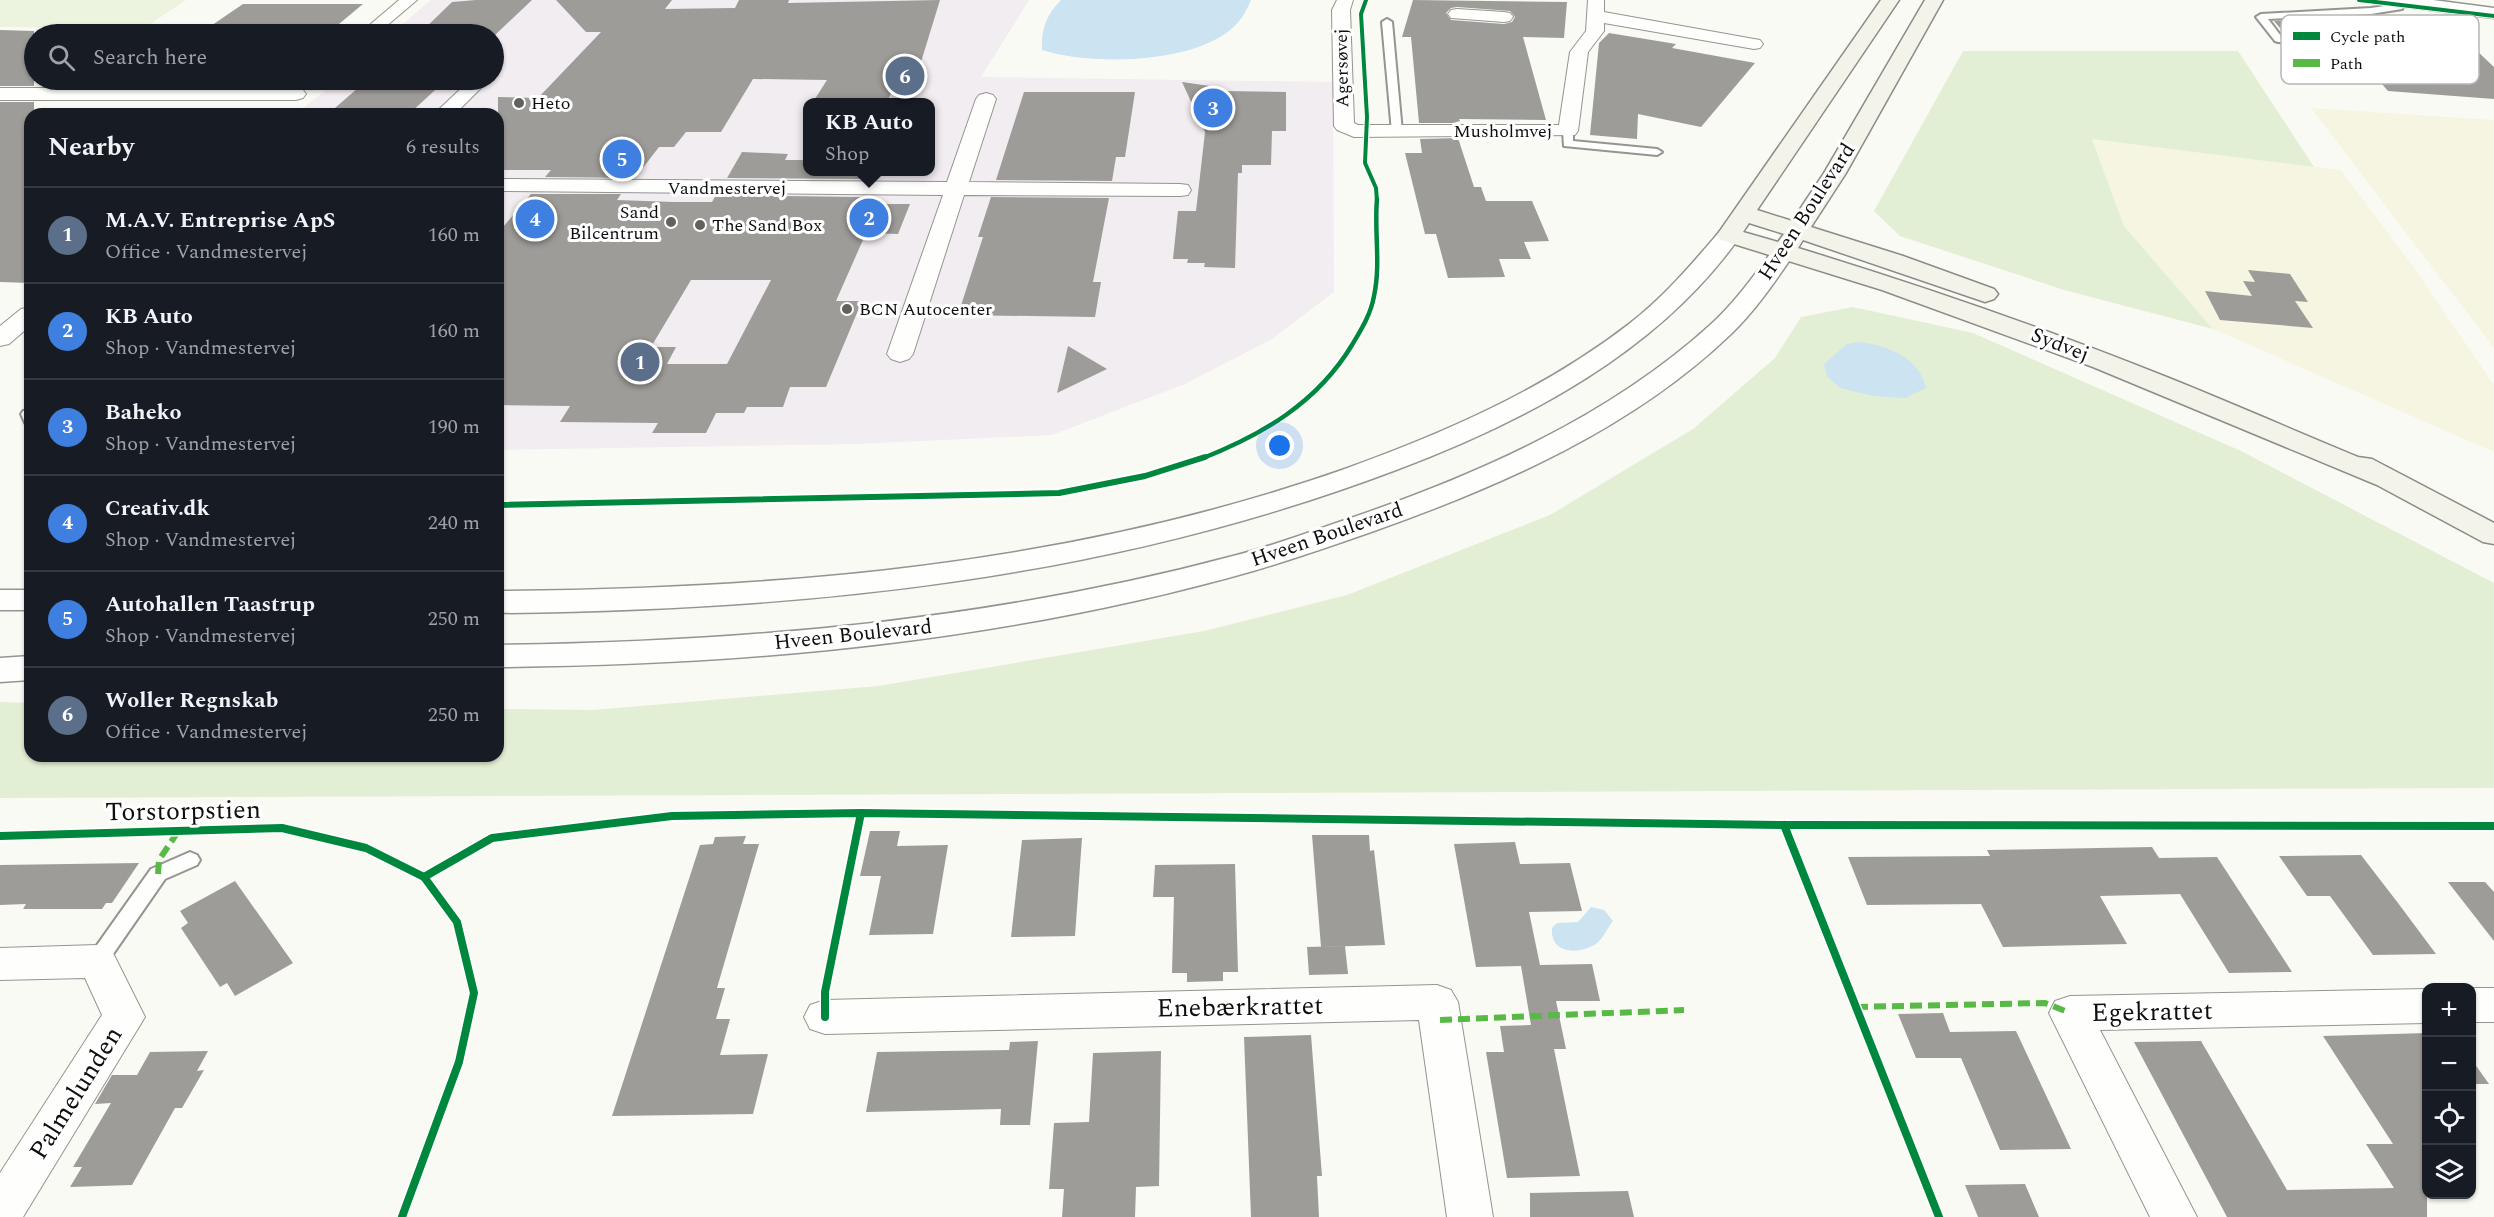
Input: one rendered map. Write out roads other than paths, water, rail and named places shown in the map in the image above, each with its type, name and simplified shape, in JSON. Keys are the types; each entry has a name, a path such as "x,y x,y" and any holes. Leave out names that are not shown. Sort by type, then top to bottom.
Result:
{"main road":[{"path":"1737,225 1890,0"},
{"name":"Hveen Boulevard","path":"1792,240 1934,0"},
{"name":"Sydvej","path":"1737,225 1792,240 2158,383 2381,477 2494,535"}],"street":[{"path":"379,24 409,0"},
{"name":"Agersøvej","path":"1345,0 1341,21 1343,116 1344,126 1354,130"},
{"path":"2457,0 2494,5"},
{"path":"2395,3 2494,13"},
{"path":"1457,14 1484,8 1504,17"},
{"name":"Musholmvej","path":"1354,130 1568,131 1580,52 1595,31 1596,8 1754,44"},
{"path":"278,108 301,90"},
{"path":"450,108 469,90"},
{"path":"0,94 296,94"},
{"path":"900,354 986,99"},
{"name":"Vandmestervej","path":"504,185 548,188 1180,190"},
{"path":"504,602 695,597 871,584 947,575 1081,551 1211,521 1346,480 1435,445 1531,398 1610,349 1661,310 1737,225"},
{"name":"Hveen Boulevard","path":"504,656 677,651 848,638 960,624 1110,597 1242,564 1413,506 1487,477 1572,434 1667,373 1719,331 1753,293 1792,240"},
{"path":"0,339 24,319"},
{"path":"0,600 24,600"},
{"path":"0,654 24,654"},
{"path":"0,670 24,668"},
{"path":"0,964 97,961"},
{"name":"Palmelunden","path":"0,1212 124,1017 97,961"},
{"name":"Enebærkrattet","path":"825,1017 1437,1002 1470,1217"},
{"path":"2476,1005 2494,1005"},
{"name":"Egekrattet","path":"2174,1217 2070,1013 2422,1006"}],"lane":[{"path":"2297,15 2371,11 2395,3"},
{"path":"2281,16 2260,17 2278,39 2281,39"},
{"path":"1388,22 1397,132"},
{"path":"1568,131 1568,144 1657,152"},
{"path":"97,961 158,874 190,860"}],"water":[{"path":"1061,0 1251,0 1240,20 1223,35 1201,46 1146,58 1117,59 1063,55 1042,50 1045,23"},
{"path":"1858,342 1880,346 1900,354 1916,368 1926,388 1905,398 1873,396 1840,388 1827,376 1824,364 1847,344"},
{"path":"1591,907 1604,910 1613,921 1601,939 1589,948 1581,950 1566,950 1560,947 1553,937 1552,928 1557,923 1578,922"}],"place":[{"name":"Woller Regnskab","path":"905,76"},
{"name":"Heto","path":"519,103"},
{"name":"Baheko","path":"1213,108"},
{"name":"Autohallen Taastrup","path":"622,159"},
{"name":"KB Auto","path":"869,218"},
{"name":"Creativ.dk","path":"535,219"},
{"name":"Sand Bilcentrum","path":"671,222"},
{"name":"The Sand Box","path":"700,225"},
{"name":"BCN Autocenter","path":"847,309"},
{"name":"M.A.V. Entreprise ApS","path":"640,362"}]}
